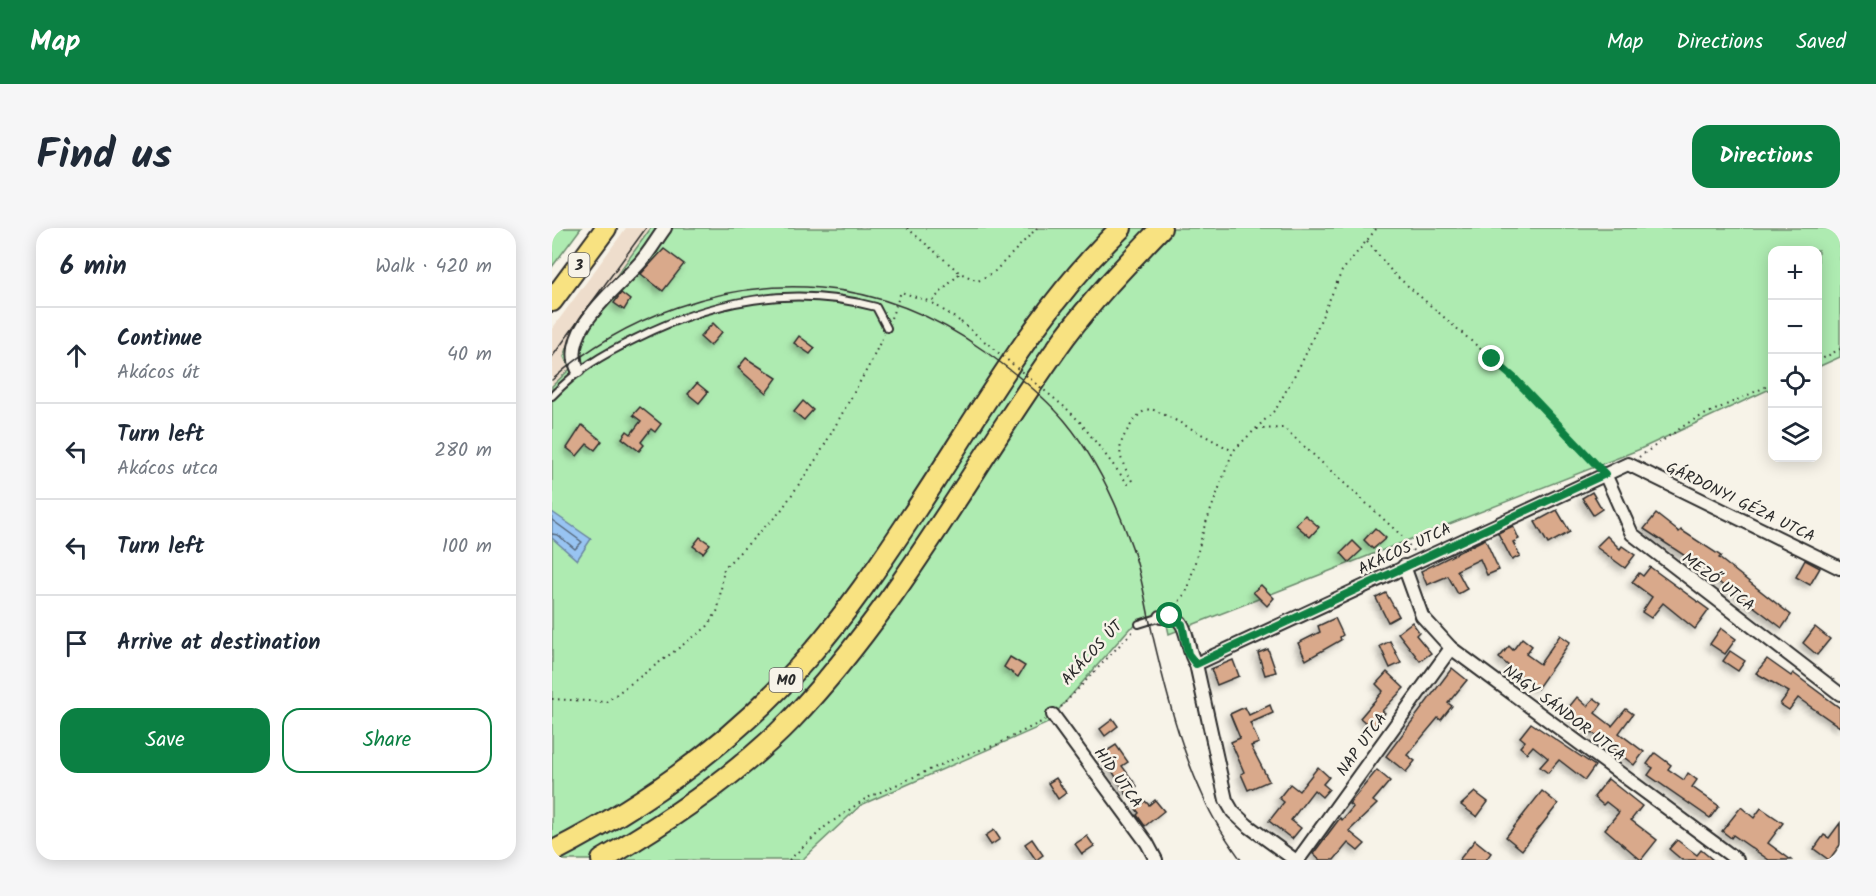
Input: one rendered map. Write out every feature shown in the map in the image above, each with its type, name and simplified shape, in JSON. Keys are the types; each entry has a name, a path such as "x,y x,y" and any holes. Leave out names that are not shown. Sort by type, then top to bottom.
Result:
{"main road":[{"name":"3","path":"552,301 606,228"},
{"name":"M0","path":"552,852 621,816 696,764 743,724 809,656 911,518 991,394 1044,319 1121,228"},
{"name":"M0","path":"602,860 678,812 724,778 797,713 886,604 1066,336 1111,282 1161,228"}],"street":[{"path":"578,370 574,351 581,331 609,292 638,265 665,228"},
{"name":"AKÁCOS UTCA","path":"1196,664 1628,464"},
{"name":"GÁRDONYI GÉZA UTCA","path":"1628,464 1840,568"},
{"name":"MEZŐ UTCA","path":"1605,474 1632,534 1840,694"},
{"name":"NAGY SÁNDOR UTCA","path":"1404,566 1422,616 1451,648 1737,860"},
{"path":"1165,616 1182,624 1188,654 1196,664 1226,800 1233,812 1247,825 1296,860"},
{"name":"NAP UTCA","path":"1296,860 1451,648"},
{"name":"HÍD UTCA","path":"1053,715 1147,843 1156,860"}],"lane":[{"path":"552,396 578,370 672,320 718,305 753,299 795,296 864,303 876,307 887,328"},
{"name":"AKÁCOS ÚT","path":"1139,624 1165,616"}],"path":[{"path":"907,228 960,273 978,282 995,271 1037,228"},
{"path":"1165,616 1188,589 1204,528 1233,451 1276,409 1291,384 1342,271 1377,228"},
{"path":"1367,241 1393,273 1515,379 1605,474"},
{"path":"932,302 960,273"},
{"path":"552,699 606,702 707,627 718,610 724,568 780,512 819,455 872,362 901,292 932,302 961,322 1066,409 1081,423 1128,484 1132,481 1118,455 1121,440 1136,417 1148,409 1157,410 1197,434 1233,451"},
{"path":"1822,359 1840,349"},
{"path":"1628,464 1691,421 1768,386"},
{"path":"1255,429 1284,428 1402,536 1419,559"},
{"name":"AKÁCOS ÚT","path":"789,860 826,826 865,799 948,762 996,745 1053,715 1139,624"}],"shaded area":[{"path":"626,228 651,228 570,340 570,369 552,386 552,329"}],"green space":[{"path":"552,228 581,228 552,267"},
{"path":"651,228 1840,228 1840,357 1822,365 1822,246 1768,246 1768,390 1638,450 1169,634 1166,620 1161,617 1130,628 1046,724 861,805 802,860 552,860 552,386 570,369 564,357 570,340"}],"water":[{"path":"552,512 591,539 577,560 552,538"}],"building":[{"path":"664,249 684,264 663,291 641,274"},
{"path":"621,293 630,300 624,310 614,303"},
{"path":"713,323 722,332 710,346 700,337"},
{"path":"799,336 815,348 810,354 794,343"},
{"path":"746,358 777,378 766,393 738,368"},
{"path":"697,383 708,392 699,403 688,394"},
{"path":"803,401 813,410 804,420 794,412"},
{"path":"640,407 661,424 655,432 651,429 641,442 644,445 639,451 622,438 627,431 631,434 641,421 633,415"},
{"path":"582,425 602,441 595,450 587,444 577,456 567,448"},
{"path":"1592,492 1602,509 1593,515 1582,498"},
{"path":"1557,510 1570,532 1548,544 1535,522"},
{"path":"1656,514 1679,532 1681,530 1721,556 1719,558 1791,615 1782,628 1732,590 1731,592 1693,561 1644,529"},
{"path":"1305,515 1319,527 1310,537 1296,525"},
{"path":"1513,526 1519,539 1513,542 1520,556 1512,560 1498,533"},
{"path":"1375,528 1386,538 1373,549 1364,540"},
{"path":"1607,536 1620,549 1622,546 1635,555 1625,568 1596,547"},
{"path":"700,537 710,544 703,553 693,546"},
{"path":"1485,539 1499,570 1487,575 1480,559 1457,570 1467,589 1458,594 1448,576 1427,585 1421,571"},
{"path":"1353,541 1362,550 1349,562 1341,553"},
{"path":"1805,560 1820,568 1810,585 1796,577"},
{"path":"1650,567 1709,610 1695,629 1663,603 1651,618 1642,612 1652,597 1632,582 1639,573 1643,576"},
{"path":"1261,585 1274,598 1267,606 1253,592"},
{"path":"1386,593 1399,616 1388,622 1376,598"},
{"path":"1335,618 1343,635 1340,637 1341,640 1306,660 1298,643 1320,632 1318,626"},
{"path":"1412,622 1419,632 1416,635 1431,653 1420,661 1398,633"},
{"path":"1815,627 1830,639 1817,655 1803,643"},
{"path":"1721,628 1736,639 1725,654 1710,644"},
{"path":"1560,635 1570,642 1537,689 1499,658 1509,646 1513,650 1522,638 1532,646 1526,654 1540,664"},
{"path":"1390,641 1401,663 1390,668 1380,646"},
{"path":"1268,649 1276,672 1265,675 1258,653"},
{"path":"1730,651 1745,661 1738,671 1723,661"},
{"path":"1010,657 1025,666 1018,677 1004,667"},
{"path":"1767,659 1791,676 1793,673 1840,708 1840,727 1798,698 1789,710 1780,704 1789,692 1756,673"},
{"path":"1233,660 1239,676 1217,685 1211,669"},
{"path":"1452,668 1467,680 1448,703 1452,706 1441,720 1438,718 1407,755 1415,761 1406,772 1386,756"},
{"path":"1387,672 1404,688 1382,711 1385,713 1372,728 1360,718 1383,691 1376,684"},
{"path":"1577,697 1587,706 1594,698 1602,704 1595,713 1612,726 1626,709 1633,714 1619,733 1644,752 1634,765 1571,716 1575,711 1569,707"},
{"path":"1270,705 1273,713 1250,723 1259,743 1251,746 1269,781 1248,790 1241,774 1244,772 1231,742 1240,738 1230,714 1245,707 1249,715"},
{"path":"1113,719 1118,726 1105,736 1100,729"},
{"path":"1531,723 1595,766 1585,780 1559,760 1548,773 1540,767 1548,758 1533,746 1527,753 1520,747 1525,741 1520,737"},
{"path":"1116,745 1128,762 1122,766 1137,786 1126,794 1102,754"},
{"path":"1655,753 1671,765 1668,769 1684,780 1688,773 1697,780 1692,787 1719,806 1710,818 1648,775 1653,768 1647,764"},
{"path":"1318,767 1329,777 1323,784 1329,789 1322,797 1314,790 1291,820 1301,828 1292,839 1269,821 1284,802 1279,798 1290,784 1299,791"},
{"path":"1377,770 1390,781 1373,801 1377,804 1349,831 1365,844 1358,851 1348,843 1334,860 1320,860 1313,854 1340,818 1342,820 1353,807 1349,804"},
{"path":"1056,778 1066,793 1058,799 1048,783"},
{"path":"1608,779 1642,806 1631,820 1657,840 1641,860 1605,829 1619,812 1606,802 1603,805 1594,797"},
{"path":"1542,791 1558,804 1522,850 1506,837"},
{"path":"1475,792 1488,802 1477,817 1461,805"},
{"path":"1155,800 1164,811 1145,826 1137,815 1139,813 1136,809 1145,801 1149,805"},
{"path":"1741,807 1754,818 1761,808 1783,823 1768,843 1791,860 1769,860 1733,835 1731,838 1722,831"},
{"path":"1840,823 1840,845 1829,860 1814,849 1824,835 1829,838"},
{"path":"994,830 1000,839 991,845 985,836"},
{"path":"1087,836 1094,846 1082,854 1075,844"},
{"path":"1032,839 1043,855 1036,860 1025,844"},
{"path":"1475,840 1491,853 1486,860 1459,860"},
{"path":"1677,840 1697,855 1701,850 1713,860 1682,860 1669,849"}],"tram line":[{"path":"552,357 646,228"},
{"path":"552,380 580,357 610,338 677,307 748,290 784,287 843,291 887,301 928,317 986,352 1028,384 1056,411 1076,435 1104,481 1136,559 1164,684 1188,760 1211,813 1241,860"}],"route":[{"path":"1170,616 1182,624 1186,632 1188,654 1196,664 1605,474 1515,379 1492,359"}]}
